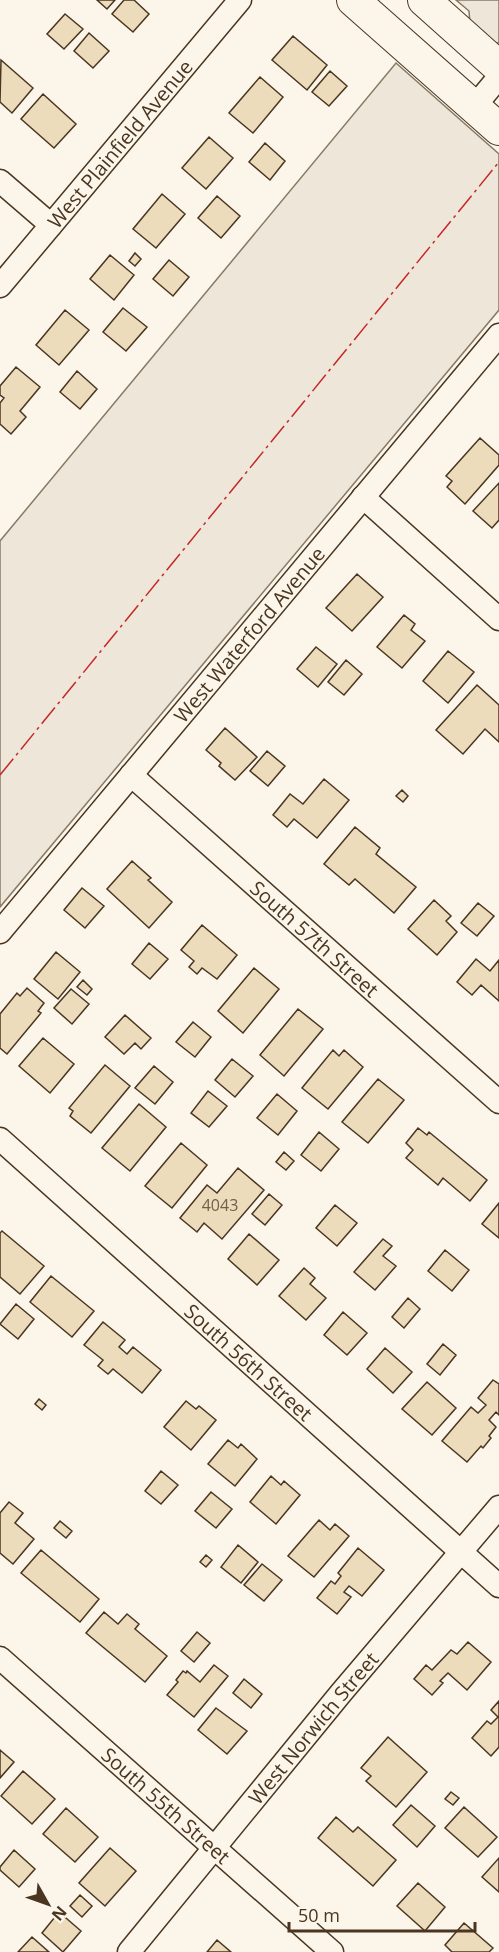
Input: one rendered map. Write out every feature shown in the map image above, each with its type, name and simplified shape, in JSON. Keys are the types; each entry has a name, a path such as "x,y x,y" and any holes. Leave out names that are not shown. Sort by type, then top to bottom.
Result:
{"main road":[{"path":"353,0 499,129"},
{"path":"424,0 499,67"}],"street":[{"name":"West Plainfield Avenue","path":"0,286 240,0"},
{"path":"474,107 499,77"},
{"path":"0,181 51,225"},
{"name":"West Waterford Avenue","path":"0,932 499,335"},
{"path":"363,497 499,619"},
{"name":"South 57th Street","path":"130,775 499,1102"},
{"name":"South 56th Street","path":"0,1139 499,1586"},
{"name":"West Norwich Street","path":"129,1952 499,1507"},
{"name":"South 55th Street","path":"0,1658 332,1952"}],"shaded area":[{"path":"456,0 499,0 499,43 494,43 470,24 469,11"},
{"path":"396,63 499,154 499,310 0,907 0,541"}],"building":[{"path":"97,0 115,0 107,9"},
{"path":"124,0 134,0 149,14 133,32 112,14"},
{"path":"65,14 83,29 64,49 47,34"},
{"path":"89,33 109,51 93,68 74,51"},
{"path":"293,36 327,65 307,90 272,60"},
{"path":"1,60 33,88 12,113 0,102"},
{"path":"330,71 347,86 329,106 312,92"},
{"path":"260,77 283,97 253,133 229,113"},
{"path":"43,94 76,124 54,148 21,119"},
{"path":"209,137 233,158 206,189 182,168"},
{"path":"265,143 285,161 270,180 249,162"},
{"path":"162,194 185,214 156,248 133,229"},
{"path":"217,196 240,216 221,238 198,218"},
{"path":"135,253 141,259 135,266 129,261"},
{"path":"110,255 134,275 114,300 90,279"},
{"path":"169,260 189,277 173,296 153,279"},
{"path":"123,308 147,327 126,351 103,332"},
{"path":"65,310 89,330 59,365 36,345"},
{"path":"16,367 40,387 20,411 26,417 11,434 0,424 0,403 4,398 0,395 0,386"},
{"path":"77,371 97,389 80,409 60,392"},
{"path":"480,438 499,455 499,465 465,504 447,487 452,481 446,476"},
{"path":"499,483 499,520 492,528 473,511"},
{"path":"357,574 383,597 352,631 326,608"},
{"path":"404,615 415,624 411,630 425,641 402,668 377,647"},
{"path":"316,647 337,664 318,687 297,669"},
{"path":"448,651 474,672 448,703 423,681"},
{"path":"346,660 362,674 344,695 328,682"},
{"path":"477,685 499,705 499,742 485,729 463,754 436,730"},
{"path":"225,728 257,757 235,780 206,750"},
{"path":"267,751 285,766 268,786 250,771"},
{"path":"324,779 349,800 317,838 294,819 287,827 273,815 290,794 303,804"},
{"path":"402,790 408,796 403,802 396,796"},
{"path":"355,827 380,848 376,854 416,887 394,913 355,879 349,885 324,864"},
{"path":"132,861 151,878 148,880 172,902 149,928 107,889"},
{"path":"82,888 104,906 85,928 64,910"},
{"path":"434,900 451,916 446,921 457,932 437,955 408,929"},
{"path":"478,903 494,916 477,936 461,923"},
{"path":"202,925 237,955 217,979 202,968 197,974 189,967 194,961 181,950"},
{"path":"149,943 168,959 150,979 132,964"},
{"path":"56,952 80,972 58,999 34,979"},
{"path":"476,959 490,971 499,960 499,1001 481,985 472,995 457,982"},
{"path":"254,968 279,989 243,1033 218,1011"},
{"path":"83,980 92,989 87,995 77,987"},
{"path":"27,988 44,1003 38,1011 41,1013 7,1054 0,1048 0,1014 17,993 20,996"},
{"path":"71,989 89,1004 72,1024 54,1008"},
{"path":"298,1009 323,1029 284,1076 260,1055"},
{"path":"125,1015 151,1038 141,1049 135,1043 124,1054 105,1037"},
{"path":"193,1022 211,1037 195,1057 176,1042"},
{"path":"43,1038 74,1064 50,1093 19,1066"},
{"path":"333,1050 339,1056 344,1050 363,1067 328,1109 302,1088"},
{"path":"232,1059 253,1076 235,1097 215,1080"},
{"path":"105,1065 130,1086 91,1133 70,1116 73,1111 69,1108"},
{"path":"154,1066 173,1082 155,1104 135,1088"},
{"path":"378,1079 404,1100 368,1143 342,1122"},
{"path":"208,1091 227,1106 209,1127 191,1113"},
{"path":"277,1094 297,1111 278,1135 257,1118"},
{"path":"139,1104 166,1127 130,1171 102,1148"},
{"path":"418,1128 427,1135 429,1132 487,1180 470,1201 443,1178 438,1185 406,1158 413,1150 406,1143"},
{"path":"319,1132 339,1149 321,1171 301,1155"},
{"path":"181,1143 207,1165 172,1208 145,1186"},
{"path":"284,1152 294,1161 286,1170 276,1162"},
{"path":"238,1168 264,1190 222,1239 204,1223 197,1232 180,1218 207,1185 217,1193"},
{"path":"269,1194 282,1205 265,1225 252,1214"},
{"path":"499,1203 499,1238 482,1224"},
{"path":"335,1205 357,1223 337,1246 316,1228"},
{"path":"2,1231 44,1266 20,1294 0,1277 0,1233"},
{"path":"249,1234 279,1260 257,1285 228,1259"},
{"path":"383,1239 392,1246 383,1256 396,1266 375,1290 354,1272"},
{"path":"445,1250 469,1270 452,1291 428,1271"},
{"path":"304,1268 315,1278 310,1284 326,1298 306,1320 279,1296"},
{"path":"51,1276 94,1311 72,1337 30,1302"},
{"path":"408,1298 420,1309 404,1328 392,1317"},
{"path":"16,1304 34,1319 18,1339 0,1324"},
{"path":"343,1312 367,1333 347,1355 324,1335"},
{"path":"103,1322 125,1340 119,1347 127,1354 133,1347 161,1370 142,1393 113,1369 108,1374 98,1366 103,1360 84,1345"},
{"path":"443,1344 456,1355 440,1375 427,1364"},
{"path":"385,1348 412,1372 393,1393 367,1369"},
{"path":"493,1380 499,1384 499,1415 496,1412 489,1420 496,1427 483,1448 481,1446 467,1462 442,1441 471,1407 478,1413 486,1405 478,1398"},
{"path":"427,1382 456,1408 432,1435 402,1409"},
{"path":"39,1399 46,1405 42,1410 35,1404"},
{"path":"186,1401 196,1409 199,1406 216,1420 191,1450 164,1427"},
{"path":"228,1440 238,1448 241,1444 257,1459 235,1486 208,1464"},
{"path":"161,1471 178,1485 161,1504 145,1491"},
{"path":"271,1476 281,1485 284,1481 300,1495 276,1524 250,1502"},
{"path":"211,1492 232,1509 216,1528 195,1511"},
{"path":"9,1502 23,1513 15,1523 34,1539 13,1564 0,1553 0,1513"},
{"path":"319,1520 330,1530 335,1524 349,1536 314,1577 288,1556"},
{"path":"60,1521 72,1531 66,1538 54,1528"},
{"path":"238,1545 258,1562 241,1583 221,1567"},
{"path":"358,1548 384,1570 362,1596 349,1586 344,1592 351,1597 337,1614 317,1598 331,1581 335,1584 341,1576 338,1573"},
{"path":"41,1550 99,1599 80,1622 21,1573"},
{"path":"206,1555 212,1560 206,1567 200,1562"},
{"path":"262,1564 282,1580 264,1601 244,1585"},
{"path":"104,1612 118,1624 127,1614 139,1624 135,1629 167,1656 145,1682 86,1633"},
{"path":"197,1632 210,1643 194,1662 181,1651"},
{"path":"468,1642 491,1662 467,1690 448,1673 440,1681 443,1683 432,1695 414,1679 426,1665 432,1670 451,1650 457,1654"},
{"path":"214,1665 228,1676 194,1717 167,1695 178,1682 176,1680 183,1671 186,1673 187,1671 200,1682"},
{"path":"244,1679 262,1694 251,1708 233,1693"},
{"path":"499,1701 499,1747 491,1756 472,1738 487,1721 491,1724 498,1717 491,1710"},
{"path":"216,1708 247,1731 227,1754 198,1730"},
{"path":"388,1737 427,1772 396,1807 366,1781 371,1776 361,1768"},
{"path":"0,1750 14,1762 0,1778"},
{"path":"23,1771 55,1799 32,1824 1,1796"},
{"path":"451,1792 459,1798 453,1805 445,1799"},
{"path":"411,1805 435,1826 417,1847 393,1825"},
{"path":"464,1807 497,1837 478,1857 445,1828"},
{"path":"66,1808 98,1837 75,1862 43,1834"},
{"path":"336,1817 353,1832 358,1827 396,1860 373,1886 318,1838"},
{"path":"110,1848 136,1871 105,1906 79,1883"},
{"path":"14,1850 35,1869 19,1887 0,1870"},
{"path":"499,1858 499,1892 482,1877"},
{"path":"418,1883 445,1907 425,1931 397,1906"},
{"path":"80,1895 92,1906 82,1917 70,1906"},
{"path":"59,1912 81,1931 63,1952 42,1933"},
{"path":"464,1923 493,1948 489,1952 452,1952 445,1945"},
{"path":"32,1937 49,1952 18,1952"},
{"path":"217,1940 231,1952 207,1952"}],"power":[{"path":"0,775 499,162"}]}
